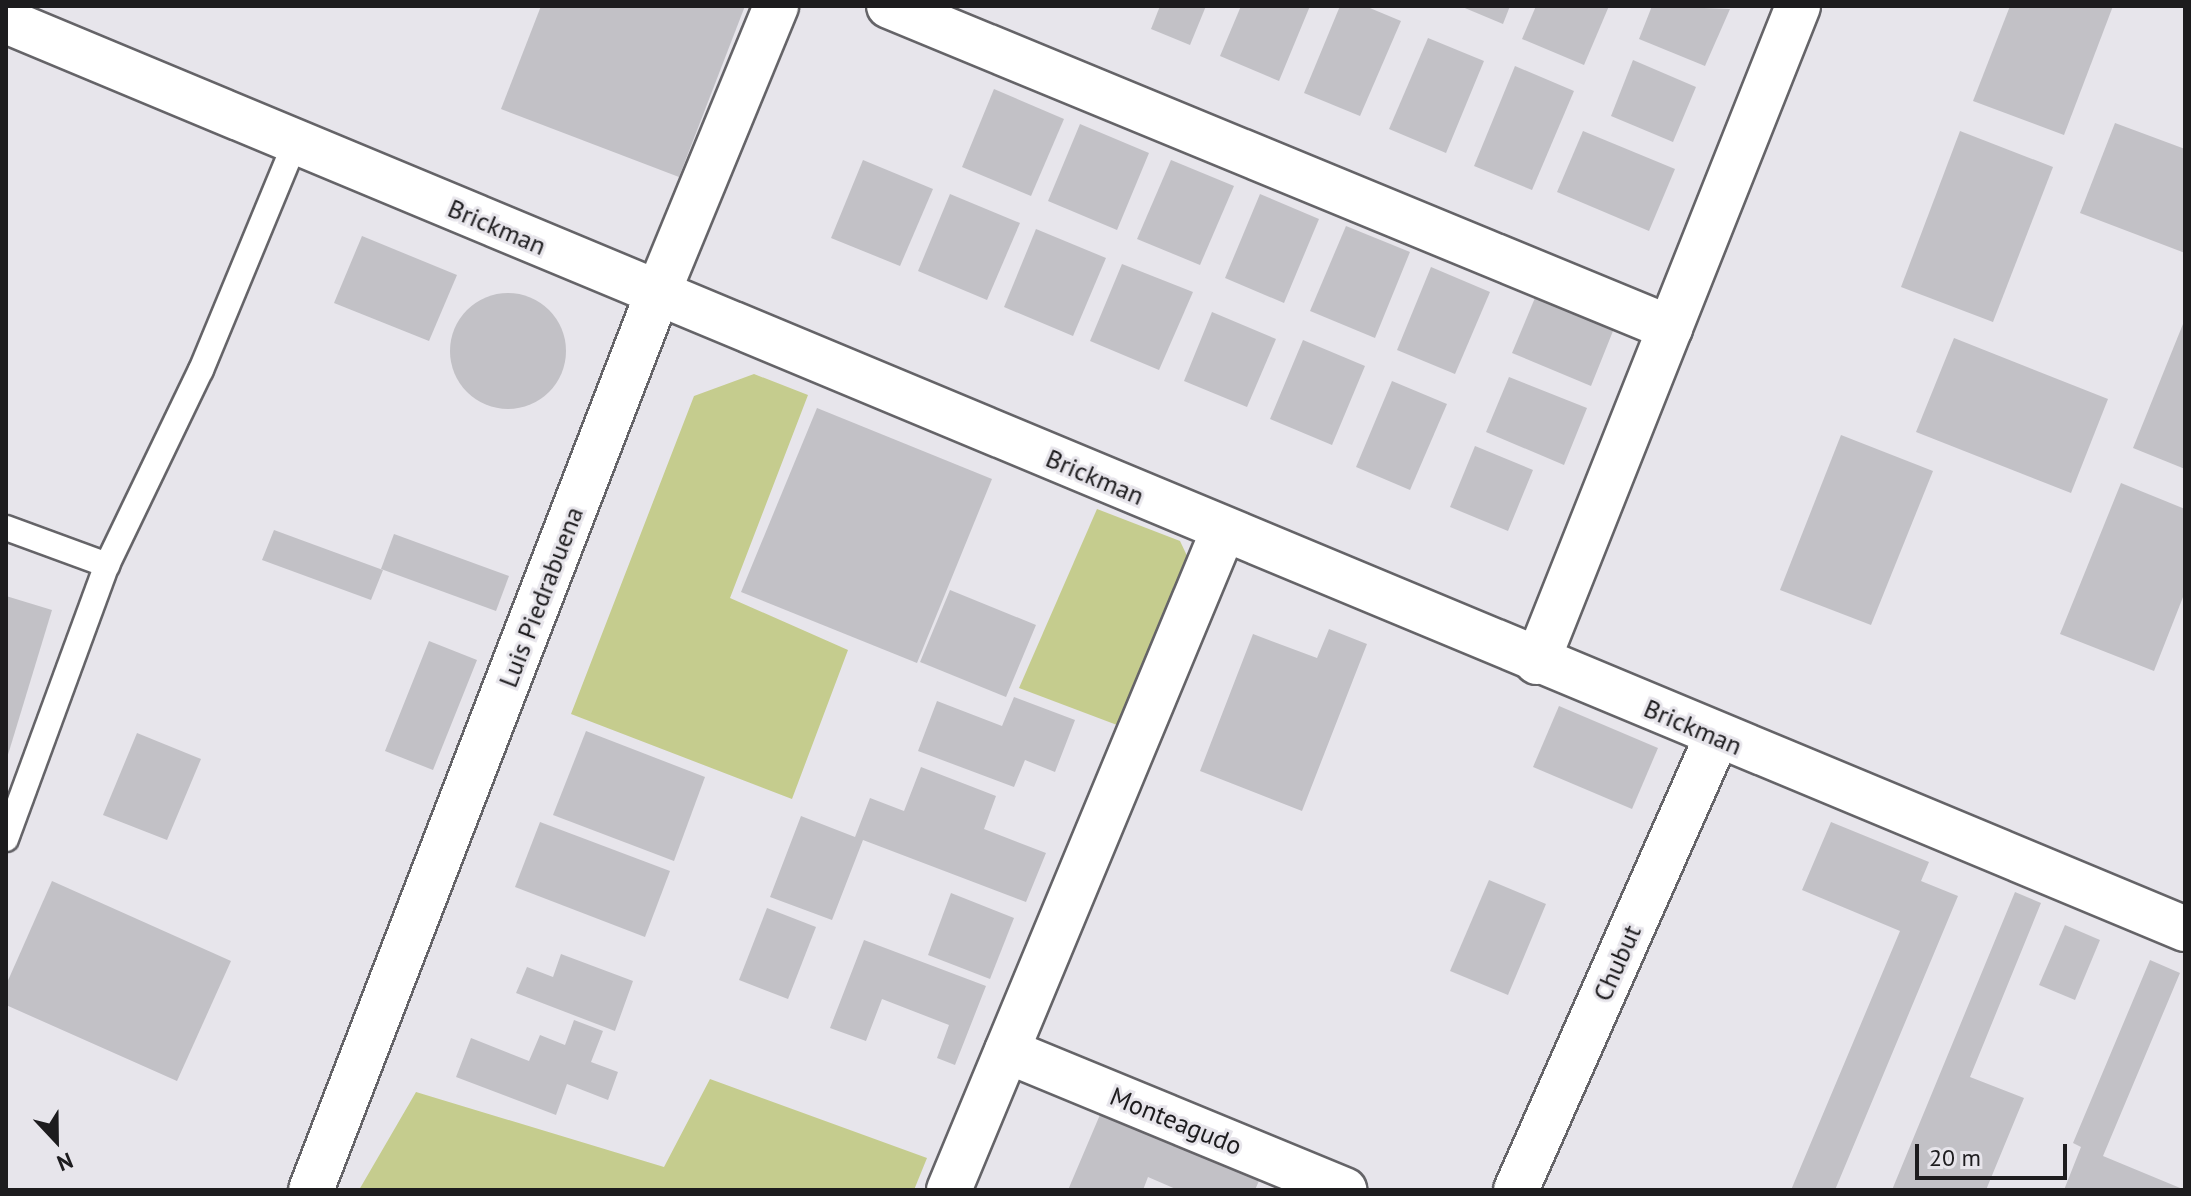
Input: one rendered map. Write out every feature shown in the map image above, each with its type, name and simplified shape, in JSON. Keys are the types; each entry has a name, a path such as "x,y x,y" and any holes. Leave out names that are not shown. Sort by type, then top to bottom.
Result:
{"street":[{"name":"Luis Piedrabuena","path":"311,1190 657,295 776,6"},
{"path":"889,6 1670,328"},
{"path":"1537,662 1670,328 1791,8"},
{"name":"Brickman","path":"6,21 1537,662 2185,929"},
{"path":"949,1190 1223,531"},
{"name":"Chubut","path":"1516,1190 1717,737"},
{"name":"Monteagudo","path":"1007,1051 1345,1190"}],"lane":[{"path":"6,839 107,565 201,370 295,143"},
{"path":"6,528 107,565"}],"green space":[{"path":"754,374 808,395 730,598 848,650 792,799 571,714 694,396"},
{"path":"1097,509 1180,541 1190,562 1117,725 1019,688"},
{"path":"710,1079 927,1158 914,1190 359,1190 416,1092 664,1167"}],"building":[{"path":"541,6 745,6 679,177 501,109"},
{"path":"1160,6 1206,6 1190,45 1151,29"},
{"path":"1241,6 1310,6 1279,81 1220,56"},
{"path":"1340,6 1365,6 1401,21 1360,116 1304,93"},
{"path":"1460,6 1510,6 1503,24"},
{"path":"1536,6 1609,6 1584,65 1522,39"},
{"path":"1652,6 1730,9 1705,66 1639,39"},
{"path":"2010,6 2113,6 2064,135 1973,101"},
{"path":"1428,38 1484,61 1446,153 1389,129"},
{"path":"1633,60 1696,87 1673,142 1611,116"},
{"path":"1515,66 1574,91 1532,190 1474,166"},
{"path":"994,89 1064,119 1031,196 962,167"},
{"path":"2115,123 2185,149 2185,253 2080,213"},
{"path":"1080,124 1149,153 1117,230 1048,201"},
{"path":"1583,131 1675,169 1649,231 1557,192"},
{"path":"1960,131 2053,167 1993,322 1901,287"},
{"path":"863,160 933,189 900,266 831,238"},
{"path":"1171,160 1234,186 1200,265 1137,239"},
{"path":"950,194 1020,223 987,300 918,271"},
{"path":"1260,194 1319,219 1284,303 1225,278"},
{"path":"1346,226 1410,252 1375,338 1310,311"},
{"path":"1036,229 1106,258 1073,336 1004,307"},
{"path":"362,236 457,275 429,341 334,303"},
{"path":"1122,264 1193,292 1159,370 1090,341"},
{"path":"1431,267 1490,292 1455,374 1397,350"},
{"path":"508,293 530,297 549,310 562,329 566,351 562,373 549,392 530,405 508,409 486,405 467,392 454,373 450,351 454,329 467,310 486,297"},
{"path":"1537,293 1615,326 1591,386 1512,353"},
{"path":"1212,312 1276,339 1247,407 1184,381"},
{"path":"2185,319 2185,469 2133,448"},
{"path":"1954,338 2108,399 2071,493 1916,432"},
{"path":"1303,340 1365,366 1332,445 1270,419"},
{"path":"1509,377 1587,408 1564,465 1486,432"},
{"path":"1392,381 1447,404 1410,490 1356,467"},
{"path":"817,408 992,479 917,663 741,592"},
{"path":"1841,435 1933,471 1871,625 1780,590"},
{"path":"1475,446 1533,470 1508,531 1450,507"},
{"path":"2121,483 2185,509 2185,592 2154,671 2060,634"},
{"path":"274,530 383,570 371,600 262,560"},
{"path":"394,534 509,576 496,611 381,569"},
{"path":"950,590 1036,625 1006,697 920,662"},
{"path":"6,596 52,610 7,758 6,757"},
{"path":"1329,629 1367,644 1302,811 1200,771 1253,634 1317,658"},
{"path":"429,641 477,660 433,770 385,751"},
{"path":"1014,697 1075,720 1055,772 1025,760 1014,787 918,751 937,701 1002,726"},
{"path":"1559,706 1658,748 1632,809 1533,767"},
{"path":"586,731 705,777 674,861 553,815"},
{"path":"137,733 201,759 167,840 103,815"},
{"path":"921,767 996,796 984,829 1046,853 1026,902 863,840 832,920 770,897 801,816 855,837 870,798 904,811"},
{"path":"540,822 670,871 645,937 515,887"},
{"path":"1831,822 1929,862 1921,881 1958,896 1835,1190 1791,1190 1900,931 1802,890"},
{"path":"1489,880 1546,904 1508,995 1450,971"},
{"path":"52,881 231,961 177,1081 6,1005 6,985"},
{"path":"2015,892 2041,903 1970,1077 2024,1098 1986,1190 1892,1190"},
{"path":"951,893 1014,918 990,979 928,955"},
{"path":"767,908 816,927 788,999 739,980"},
{"path":"2065,925 2100,940 2075,1000 2039,985"},
{"path":"864,940 986,986 955,1065 937,1058 949,1025 882,999 866,1041 830,1028"},
{"path":"561,954 633,981 615,1031 516,993 527,967 553,977"},
{"path":"2150,960 2180,973 2103,1156 2185,1190 2064,1190 2081,1147 2073,1143"},
{"path":"574,1020 603,1031 591,1062 618,1072 608,1100 567,1084 556,1115 456,1077 471,1038 529,1061 540,1035 565,1045"},
{"path":"1102,1110 1261,1176 1255,1190 1178,1190 1148,1177 1143,1190 1068,1190"}]}
